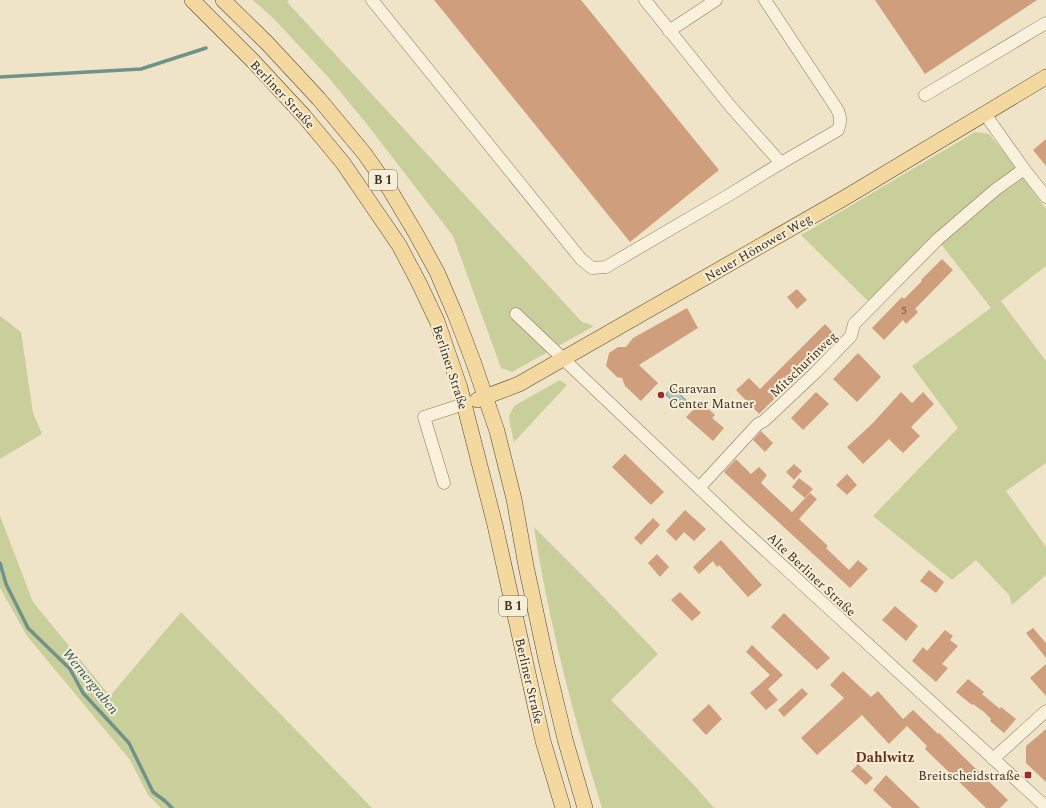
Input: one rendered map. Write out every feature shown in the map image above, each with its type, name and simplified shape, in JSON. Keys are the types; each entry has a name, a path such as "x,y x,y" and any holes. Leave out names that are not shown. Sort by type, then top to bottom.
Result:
{"main road":[{"name":"Berliner Straße","path":"192,0 253,61 304,116 343,163 399,245 434,315 455,372 464,404 495,525 543,741 563,808"},
{"name":"Berliner Straße","path":"223,0 267,43 319,99 364,153 390,190 437,272 455,314 497,431 514,498 526,566 547,664 565,738 585,808"},
{"name":"Neuer Hönower Weg","path":"464,404 519,384 562,358 846,197 1046,77"}],"street":[{"path":"372,0 581,259 592,268 606,267 838,130 841,122 837,109 765,0"},
{"path":"644,0 731,107 781,164"},
{"path":"669,31 716,0"},
{"path":"925,95 1046,22"},
{"path":"985,114 1046,197"},
{"name":"Mitschurinweg","path":"700,488 758,424 764,421 852,336 854,324 938,239 976,205 1024,169"},
{"name":"Alte Berliner Straße","path":"516,314 739,526 1046,807"},
{"path":"444,483 424,417 464,404"},
{"path":"993,759 1046,710"}],"green space":[{"path":"253,0 289,0 287,2 582,322 594,326 512,372 501,368 453,236 366,123 329,78 274,19"},
{"path":"975,132 989,134 1046,209 1046,266 1001,301 1046,361 1046,463 1006,491 1046,547 1046,575 1012,605 1009,595 976,560 952,580 873,516 958,428 912,366 991,308 934,235 870,303 801,235"},
{"path":"0,316 21,332 33,413 42,434 0,459"},
{"path":"560,380 567,385 514,442 509,416 514,406"},
{"path":"0,516 33,602 110,696 181,612 372,808 161,808 148,795 130,760 27,636 0,588"},
{"path":"534,527 658,654 611,700 694,785 714,808 602,808 581,739 554,634"}],"water":[{"path":"671,388 673,388 687,401 686,407 681,408 666,395"}],"building":[{"path":"434,0 581,0 719,170 630,242"},
{"path":"875,0 1037,0 925,74"},
{"path":"1046,139 1046,166 1033,150"},
{"path":"942,259 953,270 915,309 918,312 906,324 903,320 884,340 872,328 902,297 904,299"},
{"path":"797,289 807,300 797,309 787,297"},
{"path":"687,308 698,328 639,365 658,383 641,401 625,386 622,378 617,377 606,366 609,353 618,347 626,347 633,338"},
{"path":"825,324 837,337 759,414 736,390 749,378 760,389"},
{"path":"858,353 881,377 857,402 833,379"},
{"path":"816,392 829,404 803,430 791,418"},
{"path":"901,392 912,403 923,392 934,404 911,427 920,436 903,453 889,439 863,464 847,447 872,424"},
{"path":"701,402 715,415 712,418 724,428 713,441 686,417"},
{"path":"761,431 773,443 765,452 753,440"},
{"path":"625,454 664,492 651,505 612,467"},
{"path":"736,459 751,474 759,467 767,475 761,483 792,512 810,493 817,499 799,519 828,546 826,548 849,570 858,560 868,569 850,588 724,472"},
{"path":"794,464 802,471 794,480 786,472"},
{"path":"847,474 857,485 847,495 836,485"},
{"path":"799,478 813,489 805,498 792,487"},
{"path":"685,510 706,529 694,541 684,532 676,541 666,531"},
{"path":"653,518 660,525 641,545 634,538"},
{"path":"721,540 762,585 748,597 719,565 717,567 713,561 699,574 693,567"},
{"path":"657,554 669,567 660,577 648,563"},
{"path":"929,570 944,582 936,593 920,581"},
{"path":"680,592 701,613 692,621 671,600"},
{"path":"895,606 918,626 906,641 882,620"},
{"path":"784,613 830,658 817,670 771,627"},
{"path":"1033,628 1046,643 1046,658 1026,633"},
{"path":"945,630 953,636 950,640 958,646 942,664 948,668 936,682 912,661 923,647 927,651"},
{"path":"752,645 783,675 768,689 778,700 766,710 750,693 770,675 746,652"},
{"path":"1046,664 1046,696 1030,678"},
{"path":"843,671 871,697 878,691 903,719 913,710 1008,800 1000,808 986,808 925,749 927,746 907,726 889,744 862,715 817,755 801,738 844,698 830,685"},
{"path":"968,679 984,692 982,694 1000,709 1001,707 1016,719 1004,733 990,721 991,719 984,712 973,704 972,705 956,692"},
{"path":"802,688 808,694 784,717 778,710"},
{"path":"709,704 722,719 706,735 692,720"},
{"path":"1046,729 1046,782 1026,763 1026,746"},
{"path":"858,764 873,778 866,785 851,771"},
{"path":"886,775 920,808 892,808 873,790"}],"waterway":[{"path":"0,77 141,69 206,48"},
{"name":"Wernergraben","path":"0,563 6,584 28,628 70,669 83,693 129,743 153,792 172,808"}],"place":[{"name":"Caravan Center Matner","path":"661,395"},
{"name":"Breitscheidstraße","path":"1028,775"}],"district":[{"name":"Dahlwitz","path":"885,757"}]}
